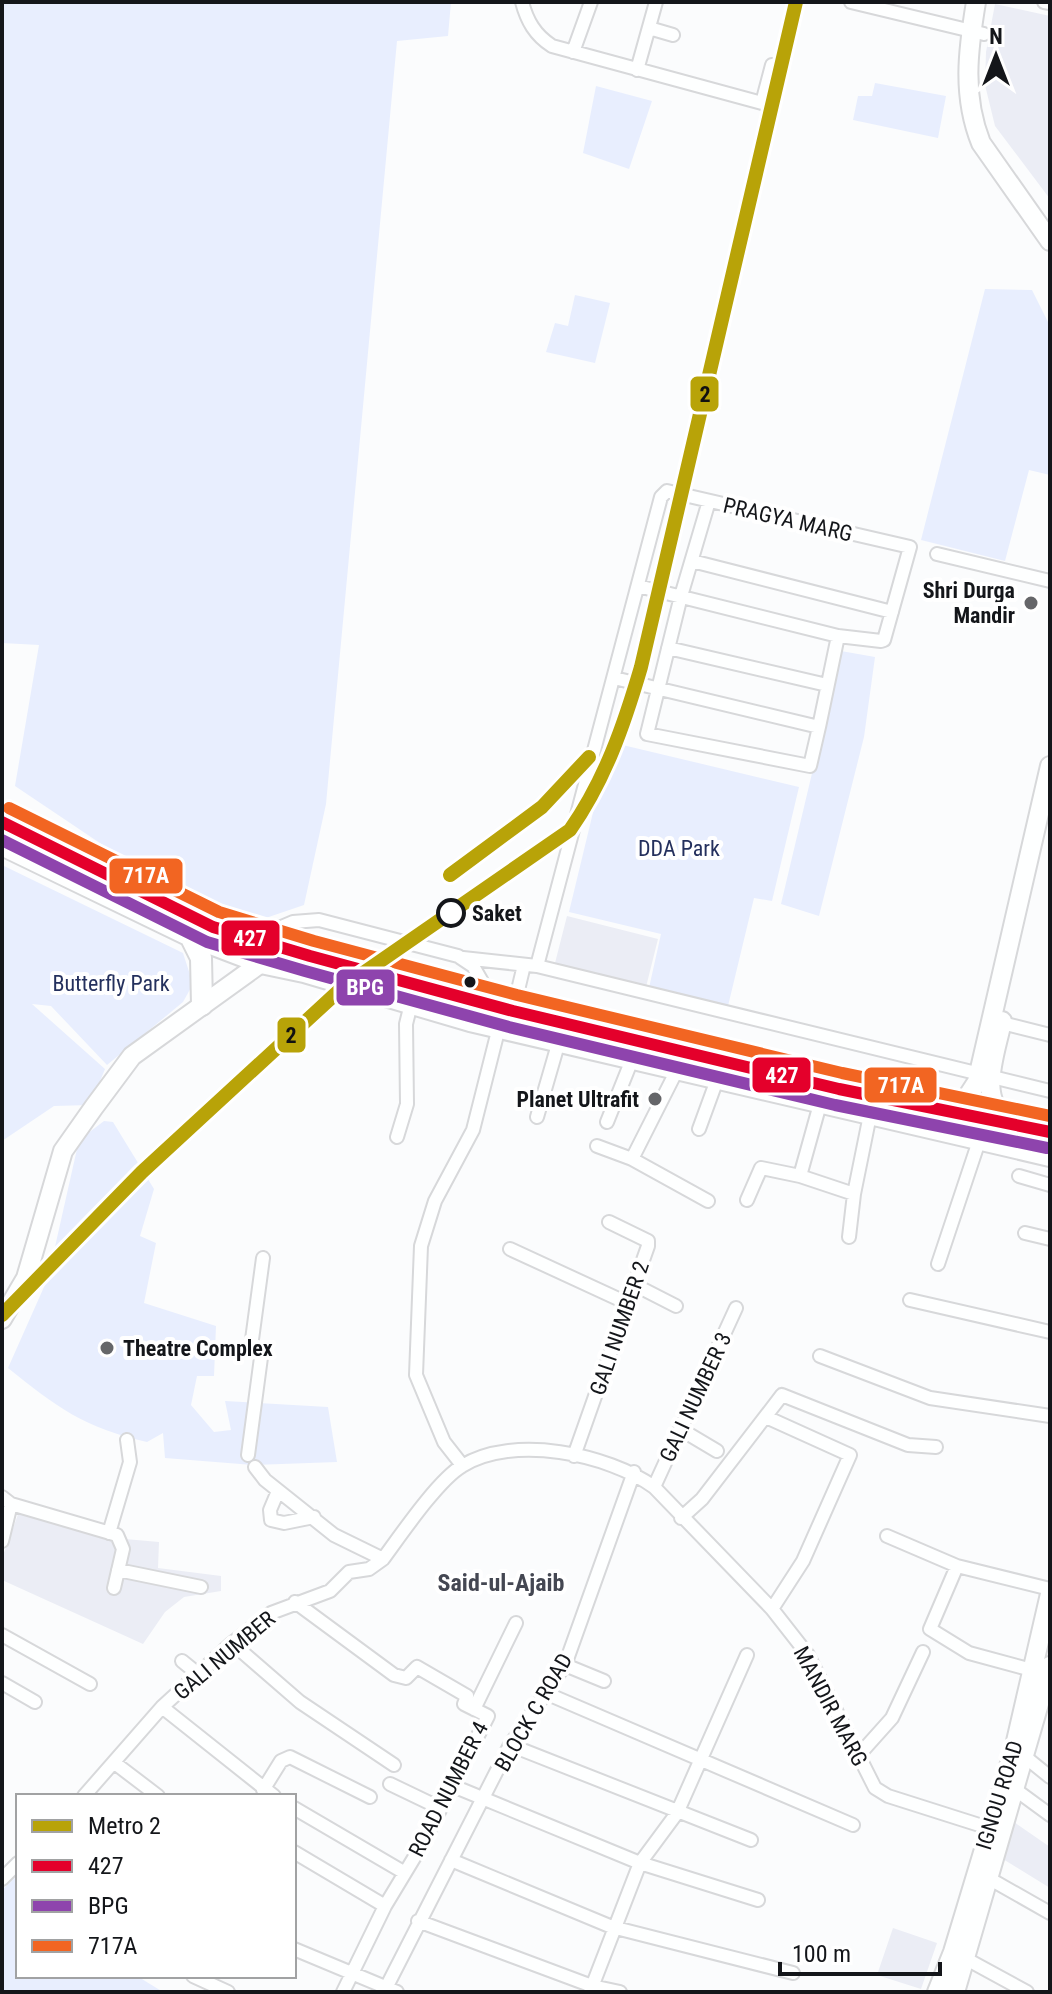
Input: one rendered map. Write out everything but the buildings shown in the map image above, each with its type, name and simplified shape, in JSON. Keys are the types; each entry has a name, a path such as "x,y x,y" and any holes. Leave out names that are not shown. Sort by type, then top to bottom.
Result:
{"main road":[{"path":"2,822 213,927 503,1015 682,1059 949,1109 1050,1132"},
{"path":"2,845 190,936 261,963 304,972 411,1004 503,1015 559,1041 633,1057 682,1059 718,1077 820,1104 1050,1156"},
{"path":"190,936 201,958 202,1005"}],"street":[{"path":"522,2 529,23 540,38 573,52 762,103 772,65"},
{"path":"573,52 591,2"},
{"path":"637,70 656,2"},
{"path":"851,2 978,33"},
{"path":"976,2 978,33"},
{"path":"988,2 978,33 968,96 981,143 1050,241"},
{"path":"649,28 673,35"},
{"path":"975,54 981,104 992,139 1050,223"},
{"name":"PRAGYA MARG","path":"638,586 661,497 667,491 910,547 892,612"},
{"path":"709,501 681,596 647,734 810,766 838,636"},
{"path":"937,554 1050,581"},
{"path":"634,1472 600,1460 517,1449 462,1465 444,1442 416,1375 421,1246 435,1201 473,1130 503,1015 531,966 638,586 838,636 883,641 892,612 692,561"},
{"path":"668,648 827,685"},
{"path":"614,678 819,727"},
{"path":"1008,1121 993,1105 985,1075 1050,766"},
{"path":"949,1109 969,1096 985,1075 1002,1023 1015,939 1050,820"},
{"path":"253,939 293,922 319,920 463,958 531,966 1050,1091"},
{"path":"463,958 473,966 503,1015"},
{"path":"2,1319 26,1278 63,1151 132,1056 261,963"},
{"path":"397,1137 407,1104 406,1024 411,1004"},
{"path":"1002,1023 1050,1035"},
{"path":"537,1117 559,1041"},
{"path":"607,1122 633,1057"},
{"path":"632,1159 682,1059"},
{"path":"699,1129 718,1077"},
{"path":"800,1176 820,1104"},
{"path":"849,1237 870,1115"},
{"path":"938,1264 980,1138"},
{"path":"597,1146 632,1159 708,1201"},
{"path":"747,1200 761,1168 800,1176 854,1194"},
{"path":"1019,1176 1050,1185"},
{"name":"GALI NUMBER 2","path":"574,1456 649,1243 609,1222"},
{"path":"1025,1233 1050,1239"},
{"path":"510,1249 627,1303"},
{"path":"263,1258 251,1347 262,1350 252,1461 278,1491 334,1535 383,1559"},
{"path":"633,1284 676,1306"},
{"path":"910,1300 1050,1332"},
{"name":"GALI NUMBER 3","path":"654,1487 736,1308"},
{"path":"820,1356 930,1398 1050,1416"},
{"path":"681,1518 702,1499 780,1397 787,1395 908,1445 936,1447"},
{"path":"766,1417 850,1455 803,1561 772,1609"},
{"path":"680,1429 717,1451"},
{"path":"109,1533 130,1462 127,1440"},
{"name":"GALI NUMBER","path":"86,1794 116,1764 162,1707 232,1643 271,1613 330,1591 349,1572 369,1569 383,1559 462,1465"},
{"name":"MANDIR MARG","path":"634,1472 654,1487 772,1609 808,1655 858,1756 881,1793 995,1830"},
{"name":"BLOCK C ROAD","path":"391,1990 418,1921 510,1745 543,1692 565,1665 634,1472"},
{"path":"278,1491 270,1510 271,1520 284,1523 314,1517"},
{"path":"2,1541 7,1501 117,1535 123,1549 114,1588"},
{"path":"887,1536 957,1566 1050,1592"},
{"path":"957,1566 930,1629 969,1653 1045,1674"},
{"path":"118,1570 201,1587"},
{"name":"IGNOU ROAD","path":"995,1830 1016,1790 1045,1674 1050,1592"},
{"name":"ROAD NUMBER 4","path":"295,1602 394,1675 406,1678 417,1667 467,1696 464,1704 488,1716 453,1786 385,1906 343,1992"},
{"path":"474,1709 516,1623"},
{"path":"2,1635 90,1684"},
{"path":"232,1643 300,1702 394,1765"},
{"path":"858,1756 892,1718 923,1652"},
{"path":"591,1989 612,1927 640,1863 677,1813 747,1655"},
{"path":"182,1661 198,1674"},
{"path":"565,1665 604,1681"},
{"name":"IGNOU ROAD","path":"955,1992 959,1955 1014,1750 1045,1674"},
{"path":"2,1683 35,1702"},
{"path":"543,1692 853,1825"},
{"path":"162,1707 268,1793 281,1761 290,1757 370,1797"},
{"path":"510,1745 751,1840"},
{"path":"1024,1756 1050,1777"},
{"path":"116,1764 155,1794"},
{"path":"390,1784 440,1808"},
{"path":"453,1786 640,1863 758,1900"},
{"path":"1016,1790 1050,1815"},
{"path":"296,1809 405,1873"},
{"path":"296,1853 385,1906"},
{"path":"451,1860 612,1927 793,1973"},
{"path":"982,1875 1050,1913"},
{"path":"418,1921 591,1989 620,1992"},
{"path":"296,1950 391,1990"},
{"path":"959,1955 1027,1992"},
{"name":"IGNOU ROAD","path":"937,1992 959,1955"},
{"path":"197,1978 228,1992"}],"shaded area":[{"path":"995,4 1050,16 1050,199 995,126 985,85 986,52"},
{"path":"567,916 658,939 646,987 555,963"},
{"path":"20,1509 125,1539 159,1542 158,1568 221,1576 221,1591 184,1597 165,1612 143,1644 2,1580 2,1558"},
{"path":"1014,1822 1050,1847 1050,1888 998,1856"},
{"path":"893,1928 937,1943 921,1989 877,1975"}],"green space":[{"path":"2,2 451,2 448,36 397,41 326,804 304,905 254,922 143,872 15,786 39,645 2,643"},
{"path":"875,83 946,96 938,138 853,120 858,96 872,96"},
{"path":"596,86 652,101 629,169 583,153"},
{"path":"985,289 1032,290 1050,326 1050,475 1029,470 1005,561 921,540"},
{"path":"575,295 610,303 595,363 546,352 555,323 568,326"},
{"path":"841,651 875,657 864,737 819,916 781,904"},
{"name":"DDA Park","path":"610,742 799,787 772,901 754,898 728,1006 649,988 661,934 569,912"},
{"name":"Butterfly Park","path":"2,865 183,953 193,984 183,1002 107,1065 51,1006 32,1004 105,1069 90,1105 54,1106 2,1141"},
{"path":"104,1121 113,1122 154,1189 140,1236 156,1243 144,1303 216,1326 214,1376 197,1376 191,1405 214,1432 231,1430 225,1401 328,1407 337,1462 253,1465 165,1458 163,1433 147,1442 88,1423 41,1394 8,1368 48,1278 79,1140"},
{"path":"16,1877 16,1978 140,1978 163,1992 2,1992 2,1890"}],"waterway":[{"path":"433,981 434,972"}],"metro line":[{"name":"2","path":"2,1315 142,1172 343,987 570,830 582,811 612,752 641,667 796,2"},
{"name":"2","path":"450,875 542,807 589,757"}],"transit line":[{"name":"717A","path":"9,808 219,912 314,941 517,995 842,1073 1050,1116"},
{"name":"427","path":"2,822 213,927 310,956 513,1011 839,1089 1050,1132"},
{"name":"BPG","path":"2,840 207,942 305,971 509,1027 835,1105 1047,1148"}],"place":[{"name":"Shri Durga Mandir","path":"1031,603"},
{"name":"Saket","path":"451,913"},
{"name":"Planet Ultrafit","path":"655,1099"},
{"name":"Theatre Complex","path":"107,1348"}],"district":[{"name":"Said-ul-Ajaib","path":"501,1583"}]}
